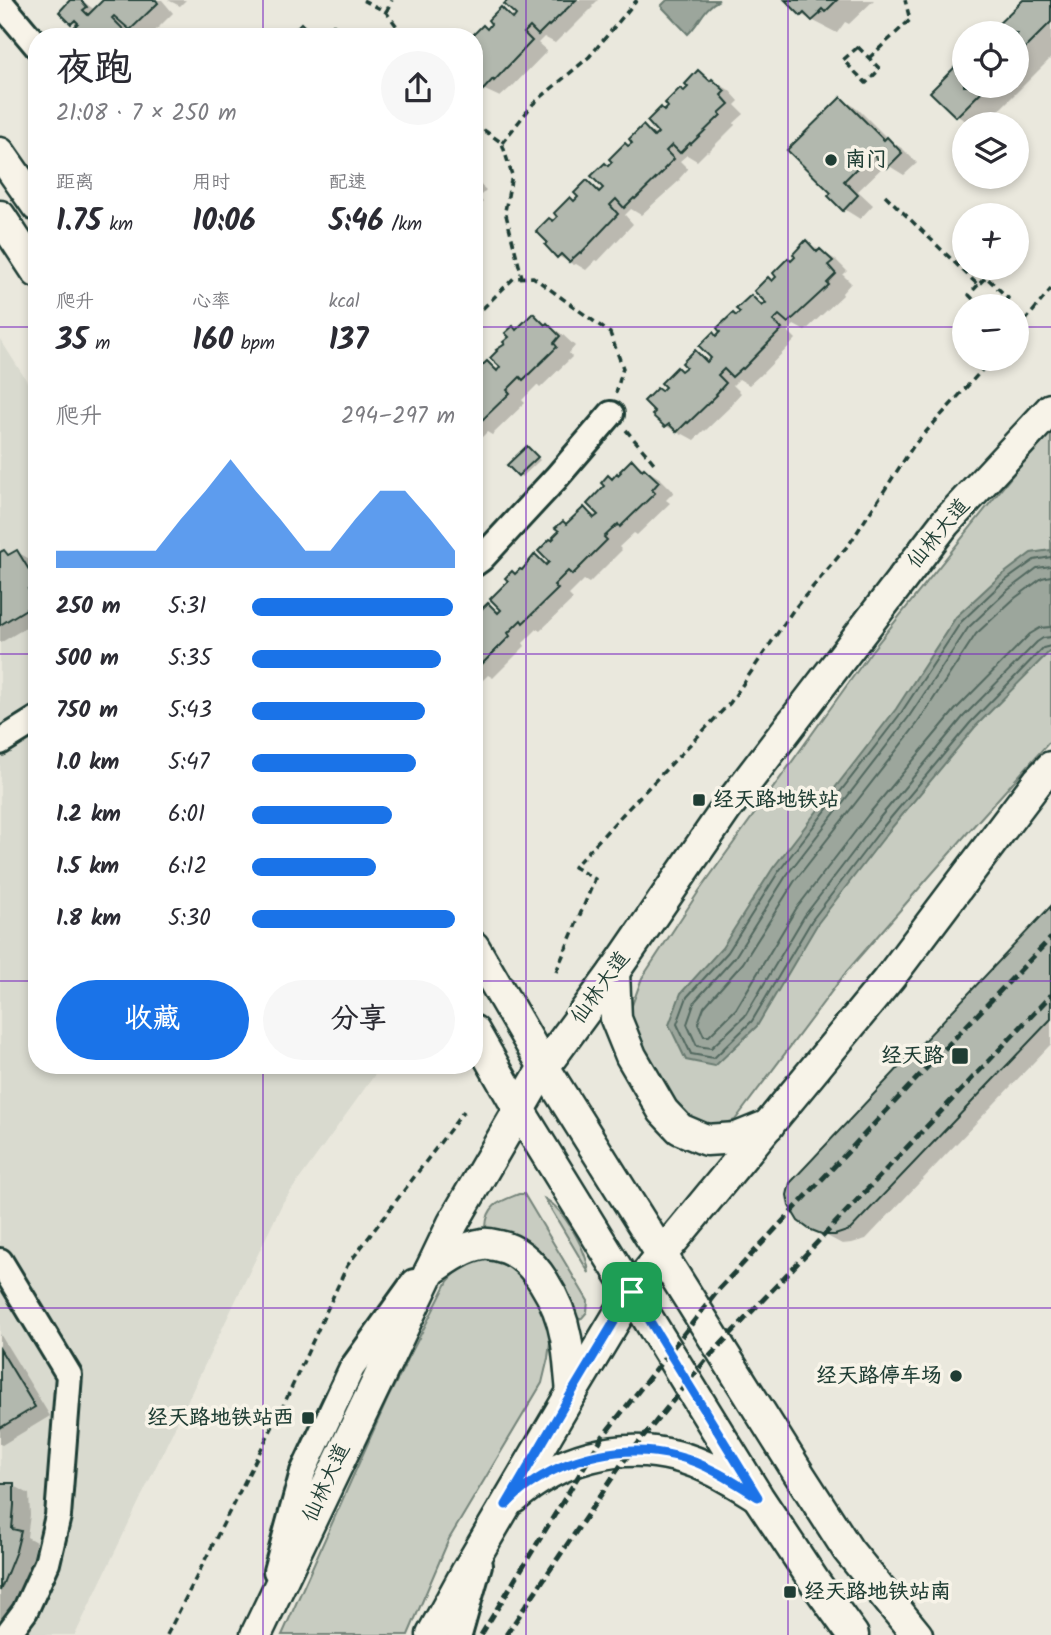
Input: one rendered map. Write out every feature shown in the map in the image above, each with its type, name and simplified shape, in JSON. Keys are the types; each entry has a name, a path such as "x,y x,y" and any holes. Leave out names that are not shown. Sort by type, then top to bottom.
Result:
{"main road":[{"path":"0,153 28,193"},
{"path":"0,216 28,258"},
{"name":"仙林大道","path":"259,1627 453,1223 544,1066 614,972 726,809 945,523 1051,409"},
{"path":"432,1635 486,1538 632,1292 891,976 1051,767"},
{"path":"483,962 544,1066 848,1550 917,1635"},
{"path":"614,972 616,1019 631,1056 663,1111 680,1129 706,1140 737,1138 769,1125"},
{"path":"483,1047 758,1497 853,1635"},
{"path":"430,1270 459,1252 484,1243 508,1247 525,1258 538,1273 560,1317 566,1337 572,1392"},
{"path":"506,1505 527,1486 583,1458 613,1451 644,1450 678,1456 720,1474 758,1497"}],"street":[{"path":"0,2 28,35"},
{"path":"483,555 556,478 611,414"},
{"path":"0,742 28,725"},
{"path":"259,1627 303,1472 352,1368 453,1223"},
{"path":"0,1261 69,1376 58,1516 47,1563 25,1611 7,1635"},
{"path":"459,1635 486,1538"}],"path":[{"path":"363,0 386,12 398,28"},
{"path":"386,12 392,0"},
{"path":"502,144 533,104 589,57 637,0"},
{"path":"869,58 910,20 905,0"},
{"path":"858,47 869,58 880,69 866,83 843,60 858,47"},
{"path":"483,130 502,144 512,175 505,211 522,277"},
{"path":"885,195 978,285"},
{"path":"483,308 514,278 533,277 610,333 622,368 611,414 654,463"},
{"path":"970,294 986,277 1004,294"},
{"path":"1029,314 1051,289"},
{"path":"556,972 595,879 574,867 730,703 794,609 850,543 914,445 981,371"},
{"path":"167,1635 285,1402 346,1266 464,1111"}],"shaded area":[{"path":"0,339 28,383 28,1074 375,1074 283,1202 75,1635 0,1635"},
{"path":"1051,433 1051,740 847,971 735,1120 715,1128 699,1124 677,1113 633,1034 631,1008 642,978 699,891 873,649 1015,472"},
{"path":"524,1194 588,1301 587,1312 582,1318 573,1321 486,1227 489,1213 496,1204"},
{"path":"545,1199 567,1221 584,1254 589,1273"},
{"path":"484,1258 503,1258 523,1267 552,1327 548,1358 542,1383 449,1539 408,1635 282,1635 388,1398 448,1281 463,1265"}],"water":[{"path":"667,0 719,0 709,7 688,34 661,6"},
{"path":"1051,550 1051,650 975,727 889,831 818,923 757,1026 715,1066 686,1060 669,1025 681,993 722,948 773,868 896,709 956,617 998,578 1031,553"}],"building":[{"path":"70,0 81,0 87,7 83,10 88,15 103,0 156,0 158,3 132,28 128,28 114,16 112,18 122,28 74,28 78,23 75,20 71,24 59,12"},
{"path":"508,0 576,0 538,35 530,27 524,33 532,41 483,90 483,28 480,28 483,25 487,29 491,24 488,20 501,7 513,19 516,15 504,4"},
{"path":"785,0 837,0 825,12 822,9 812,21 804,13 801,16"},
{"path":"1023,0 1051,0 1051,22 1029,44 1029,21 1001,21"},
{"path":"698,70 725,91 721,95 729,104 719,113 721,115 680,153 672,145 666,151 674,159 624,208 616,199 610,205 618,214 581,253 569,262 561,254 557,258 536,231 549,218 553,221 557,217 554,213 570,197 574,201 578,197 574,193 587,180 599,192 603,188 591,176 605,163 608,166 612,162 609,159 625,143 628,146 632,143 629,139 643,125 654,137 658,133 647,121 661,107 664,111 668,107 665,103 680,88 684,91 688,87 685,84"},
{"path":"952,70 952,98 975,98 961,112 952,113 930,92"},
{"name":"南门","path":"841,97 884,140 887,137 902,153 887,168 872,153 844,181 858,195 843,211 828,196 831,193 787,150"},
{"path":"806,240 817,252 820,249 833,261 828,265 836,274 827,283 829,285 788,323 779,315 773,321 782,329 732,377 724,369 718,375 726,383 688,423 677,432 669,424 665,427 652,415 655,412 644,401 657,388 661,391 665,387 661,383 677,367 681,371 686,367 682,363 695,350 707,362 711,358 699,346 713,332 716,336 720,332 717,328 733,313 736,316 740,312 736,309 751,295 762,306 766,303 754,291 768,277 772,281 776,277 773,273 788,258 791,261 795,257 793,254"},
{"path":"533,313 560,336 554,343 557,347 523,380 520,377 507,390 510,393 483,419 483,365 487,361 497,371 500,367 490,358 505,344 503,342 509,337 505,333 513,326 516,330"},
{"path":"527,446 538,457 518,476 507,465"},
{"path":"632,459 659,482 652,490 655,493 620,527 618,524 604,537 607,540 572,575 568,571 554,585 558,589 523,623 521,620 508,633 510,636 483,663 483,608 488,603 498,613 501,610 490,599 508,581 505,578 512,571 515,574 522,570 535,554 546,565 549,562 538,551 554,538 559,531 555,528 563,521 566,524 584,507 594,518 598,515 587,504 604,486 601,483 608,475 612,479"},
{"path":"4,550 8,555 17,550 28,568 28,608 0,625 0,552"},
{"name":"经天路","path":"1051,906 1051,1019 850,1230 824,1235 798,1221 789,1206 787,1195 790,1183"},
{"path":"0,1349 35,1407 0,1428"},
{"path":"0,1483 14,1483 12,1529 21,1531 0,1591"}],"railway":[{"path":"481,1635 603,1436 720,1288 1051,938"},
{"path":"506,1635 623,1462 706,1360 1051,995"}],"place":[{"name":"南门","path":"831,160"},
{"name":"经天路地铁站","path":"699,800"},
{"name":"经天路","path":"960,1056"},
{"name":"经天路停车场","path":"956,1376"},
{"name":"经天路地铁站西","path":"308,1418"},
{"name":"经天路地铁站南","path":"790,1592"}],"route":[{"path":"632,1292 758,1497 720,1474 678,1456 644,1450 613,1451 583,1458 527,1486 506,1505 572,1392 632,1292"}]}
